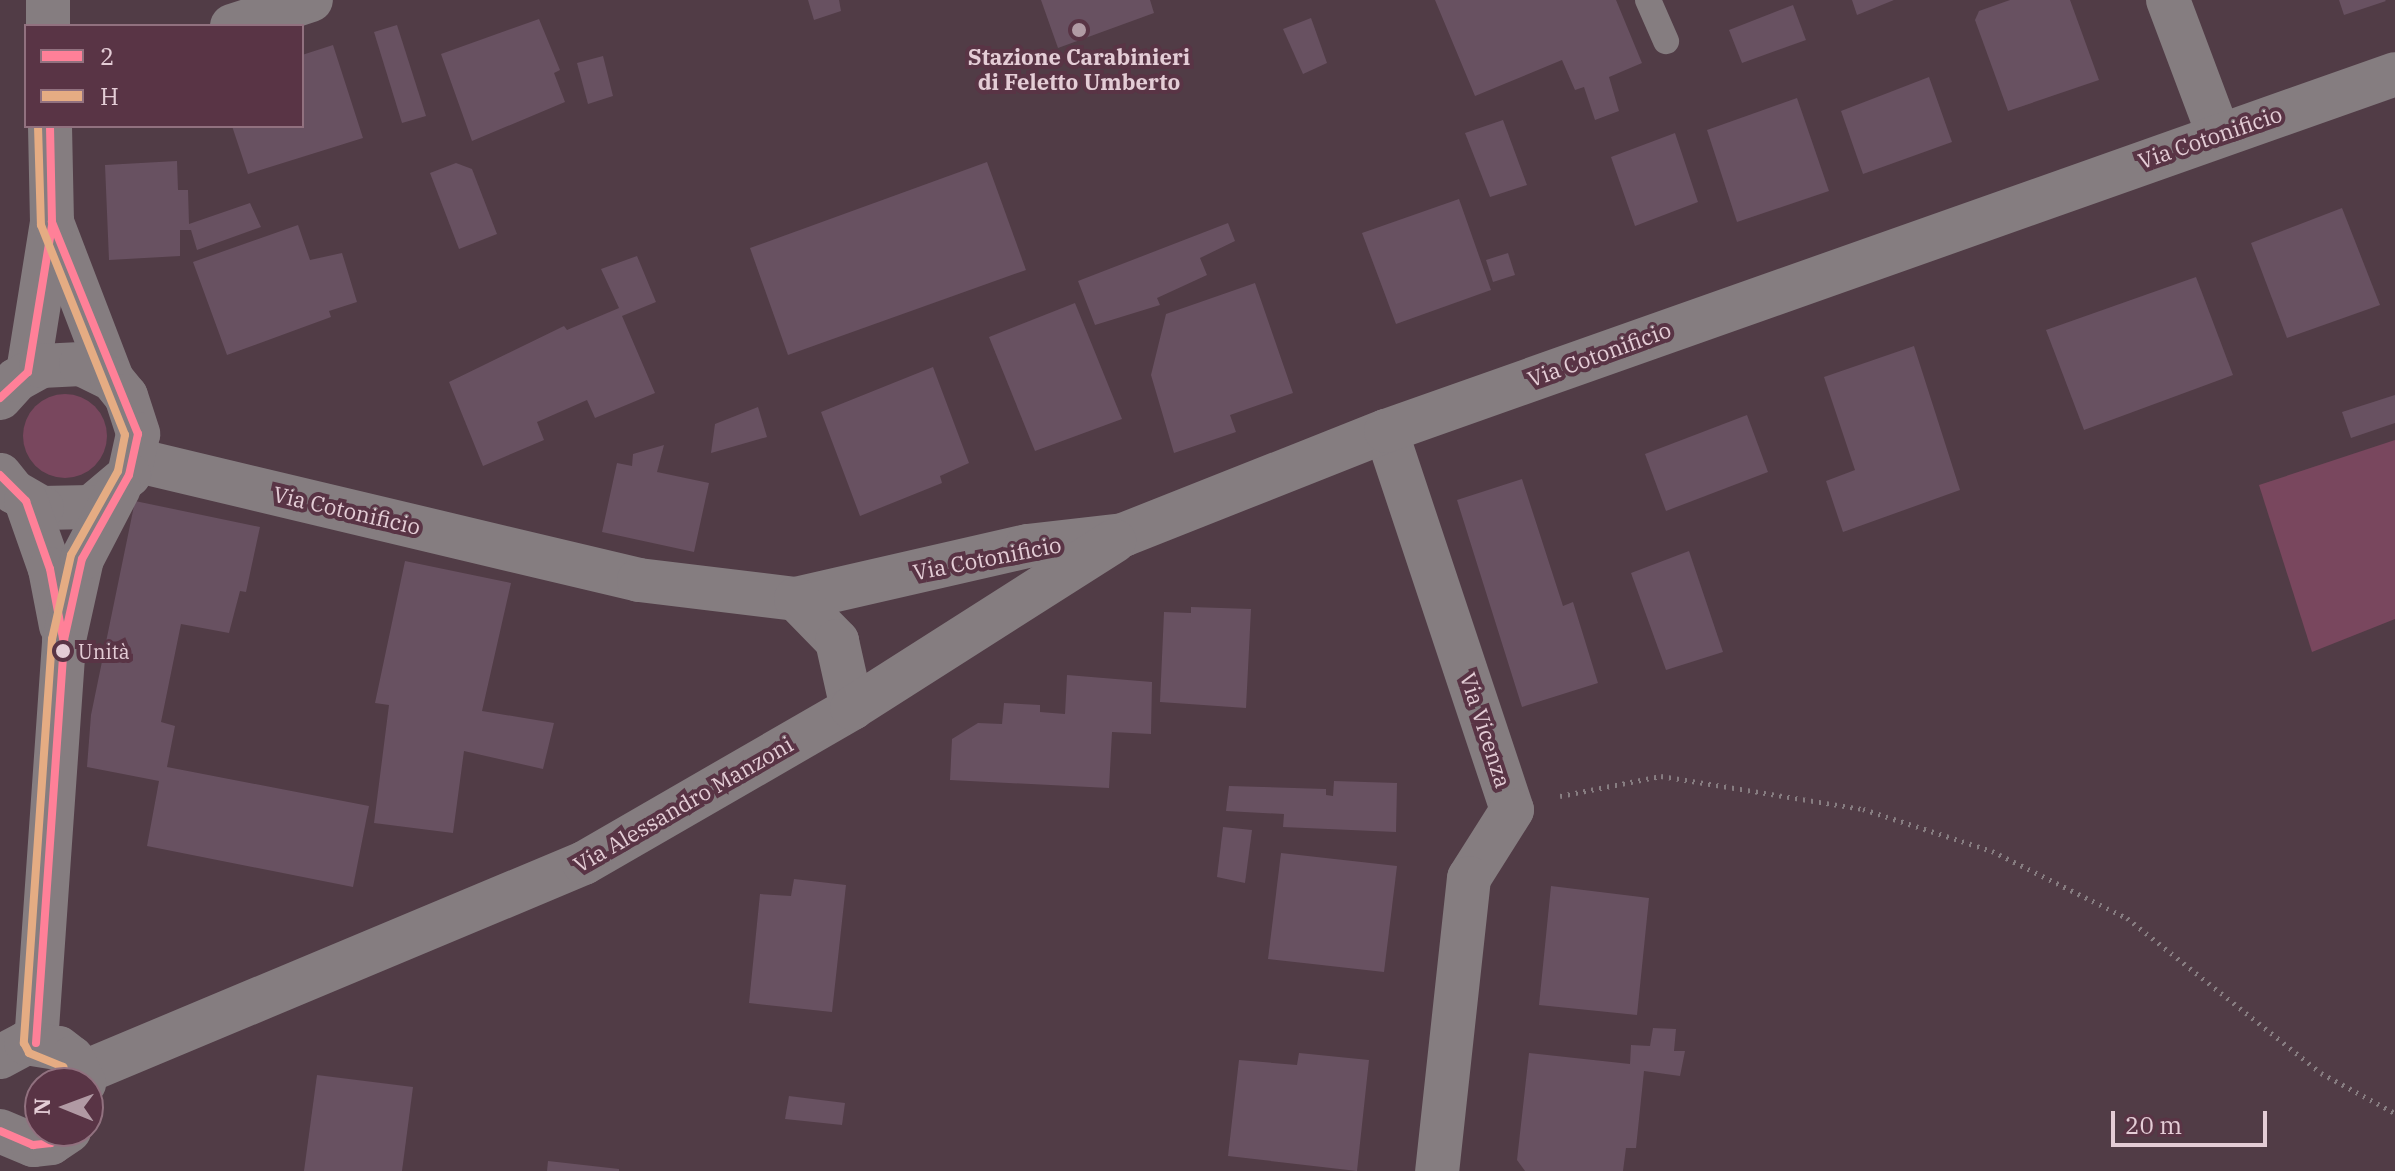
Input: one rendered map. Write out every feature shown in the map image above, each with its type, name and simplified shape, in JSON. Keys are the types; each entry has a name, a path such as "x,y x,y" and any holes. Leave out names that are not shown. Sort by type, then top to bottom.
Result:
{"street":[{"path":"48,0 48,24"},
{"path":"238,24 311,0"},
{"path":"2168,0 2218,133"},
{"name":"Via Cotonificio","path":"127,474 639,580 796,599 1027,546 1123,535 1386,431 2218,133 2395,74"},
{"path":"14,385 52,222 50,128"},
{"path":"52,222 112,379 136,420 127,474 82,559 64,640 18,1050 59,1048 74,1067"},
{"path":"14,385 68,362 112,379"},
{"name":"Via Vicenza","path":"1386,431 1512,810 1469,878 1437,1171"},
{"path":"13,488 42,508 76,511 127,474"},
{"path":"13,488 50,569 64,640"},
{"name":"Via Alessandro Manzoni","path":"104,1069 584,863 852,708 1123,535"},
{"path":"796,599 837,641 852,708"}],"lane":[{"path":"1648,0 1666,41"}],"path":[{"path":"1512,810 1661,776 1863,809 1992,851 2127,918 2321,1073 2395,1113"}],"shaded area":[{"path":"65,394 81,397 95,406 104,420 107,436 104,452 95,466 81,475 65,478 49,475 35,466 26,452 23,436 26,420 35,406 49,397"},
{"path":"2395,440 2395,619 2312,652 2259,485"}],"building":[{"path":"808,0 839,0 841,11 814,20"},
{"name":"Stazione Carabinieri di Feletto Umberto","path":"1041,0 1150,0 1154,13 1058,48"},
{"path":"1435,0 1616,0 1642,63 1609,77 1619,111 1595,120 1584,87 1575,90 1562,60 1475,96"},
{"path":"1852,0 1894,0 1857,15"},
{"path":"2010,0 2070,0 2099,80 2008,111 1975,20 1979,11"},
{"path":"2339,0 2385,0 2386,1 2344,15"},
{"path":"1793,5 1806,40 1742,63 1729,30"},
{"path":"1311,18 1327,63 1303,74 1283,29"},
{"path":"539,19 560,70 554,73 565,102 472,141 441,54"},
{"path":"397,25 426,116 402,123 374,32"},
{"path":"333,45 363,138 248,174 233,128 304,128 304,54"},
{"path":"603,56 613,96 588,104 577,63"},
{"path":"1929,77 1952,142 1863,174 1841,111"},
{"path":"1797,98 1829,191 1737,222 1707,130"},
{"path":"1503,120 1527,185 1490,197 1465,133"},
{"path":"1675,133 1698,202 1635,226 1611,157"},
{"path":"177,161 178,190 188,190 189,224 250,203 261,227 197,250 191,230 180,230 180,256 109,260 105,165"},
{"path":"987,162 1026,270 788,355 750,248"},
{"path":"456,163 472,169 497,234 459,249 430,173"},
{"path":"1459,199 1491,290 1396,324 1362,233"},
{"path":"2342,208 2380,305 2287,338 2251,243"},
{"path":"1228,223 1235,241 1200,258 1207,275 1157,298 1160,305 1095,325 1078,281"},
{"path":"298,225 310,260 342,253 357,302 329,311 331,317 227,355 193,262"},
{"path":"1508,253 1515,275 1493,282 1486,260"},
{"path":"637,256 656,302 622,316 655,393 595,418 587,400 537,422 544,440 483,466 449,382 564,326 567,330 619,308 601,269"},
{"path":"2196,277 2233,375 2084,430 2046,330"},
{"path":"1255,283 1293,393 1230,415 1236,432 1174,453 1151,375 1166,314"},
{"path":"1075,303 1122,419 1035,451 989,337"},
{"path":"1914,346 1960,490 1843,532 1826,481 1855,470 1824,377"},
{"path":"933,367 969,463 940,476 942,483 860,516 821,412"},
{"path":"2395,395 2395,423 2351,438 2342,412"},
{"path":"758,407 767,437 711,453 715,424"},
{"path":"1747,415 1768,472 1666,511 1645,454"},
{"path":"664,445 657,472 709,483 694,552 602,532 617,463 632,466 633,454"},
{"path":"1522,479 1563,606 1573,602 1598,683 1522,707 1457,500"},
{"path":"135,501 260,527 246,592 240,591 229,633 181,624 161,722 175,726 167,767 369,806 353,887 147,846 159,781 87,767 91,715"},
{"path":"1689,551 1723,652 1666,670 1631,573"},
{"path":"405,561 511,583 482,711 554,723 543,769 464,751 453,833 374,823 389,705 375,703"},
{"path":"1191,607 1251,609 1246,708 1160,702 1164,612 1191,613"},
{"path":"1067,675 1152,682 1151,734 1112,732 1109,788 950,780 952,739 978,723 1002,724 1004,703 1040,705 1040,712 1065,714"},
{"path":"1334,781 1397,783 1396,832 1283,827 1284,814 1226,811 1229,786 1326,789 1326,795 1333,796"},
{"path":"1223,827 1252,830 1245,883 1217,877"},
{"path":"1281,853 1397,866 1384,972 1268,959"},
{"path":"794,879 846,885 832,1012 749,1003 760,894 791,896"},
{"path":"1551,886 1649,898 1637,1015 1539,1005"},
{"path":"1653,1028 1676,1029 1674,1051 1685,1051 1680,1076 1644,1071 1636,1148 1626,1148 1623,1171 1525,1171 1517,1160 1529,1053 1630,1064 1631,1045 1650,1046"},
{"path":"1299,1053 1369,1060 1357,1171 1228,1156 1239,1060 1297,1065"},
{"path":"317,1075 413,1087 402,1171 304,1171"},
{"path":"789,1096 845,1103 842,1125 785,1119"},
{"path":"548,1161 619,1169 619,1171 547,1171"}],"transit line":[{"name":"H","path":"38,128 41,225 125,435 118,471 71,555 52,639 24,1043 29,1053 63,1067"},
{"name":"2","path":"36,1043 64,640 82,559 129,475 138,434 52,222 50,128"},
{"name":"2","path":"0,398 28,372 52,225"},
{"name":"2","path":"0,475 26,501 50,569 64,644"},
{"name":"2","path":"0,1131 24,1141"}],"place":[{"name":"Stazione Carabinieri di Feletto Umberto","path":"1079,30"},
{"name":"Unità","path":"63,651"}]}
